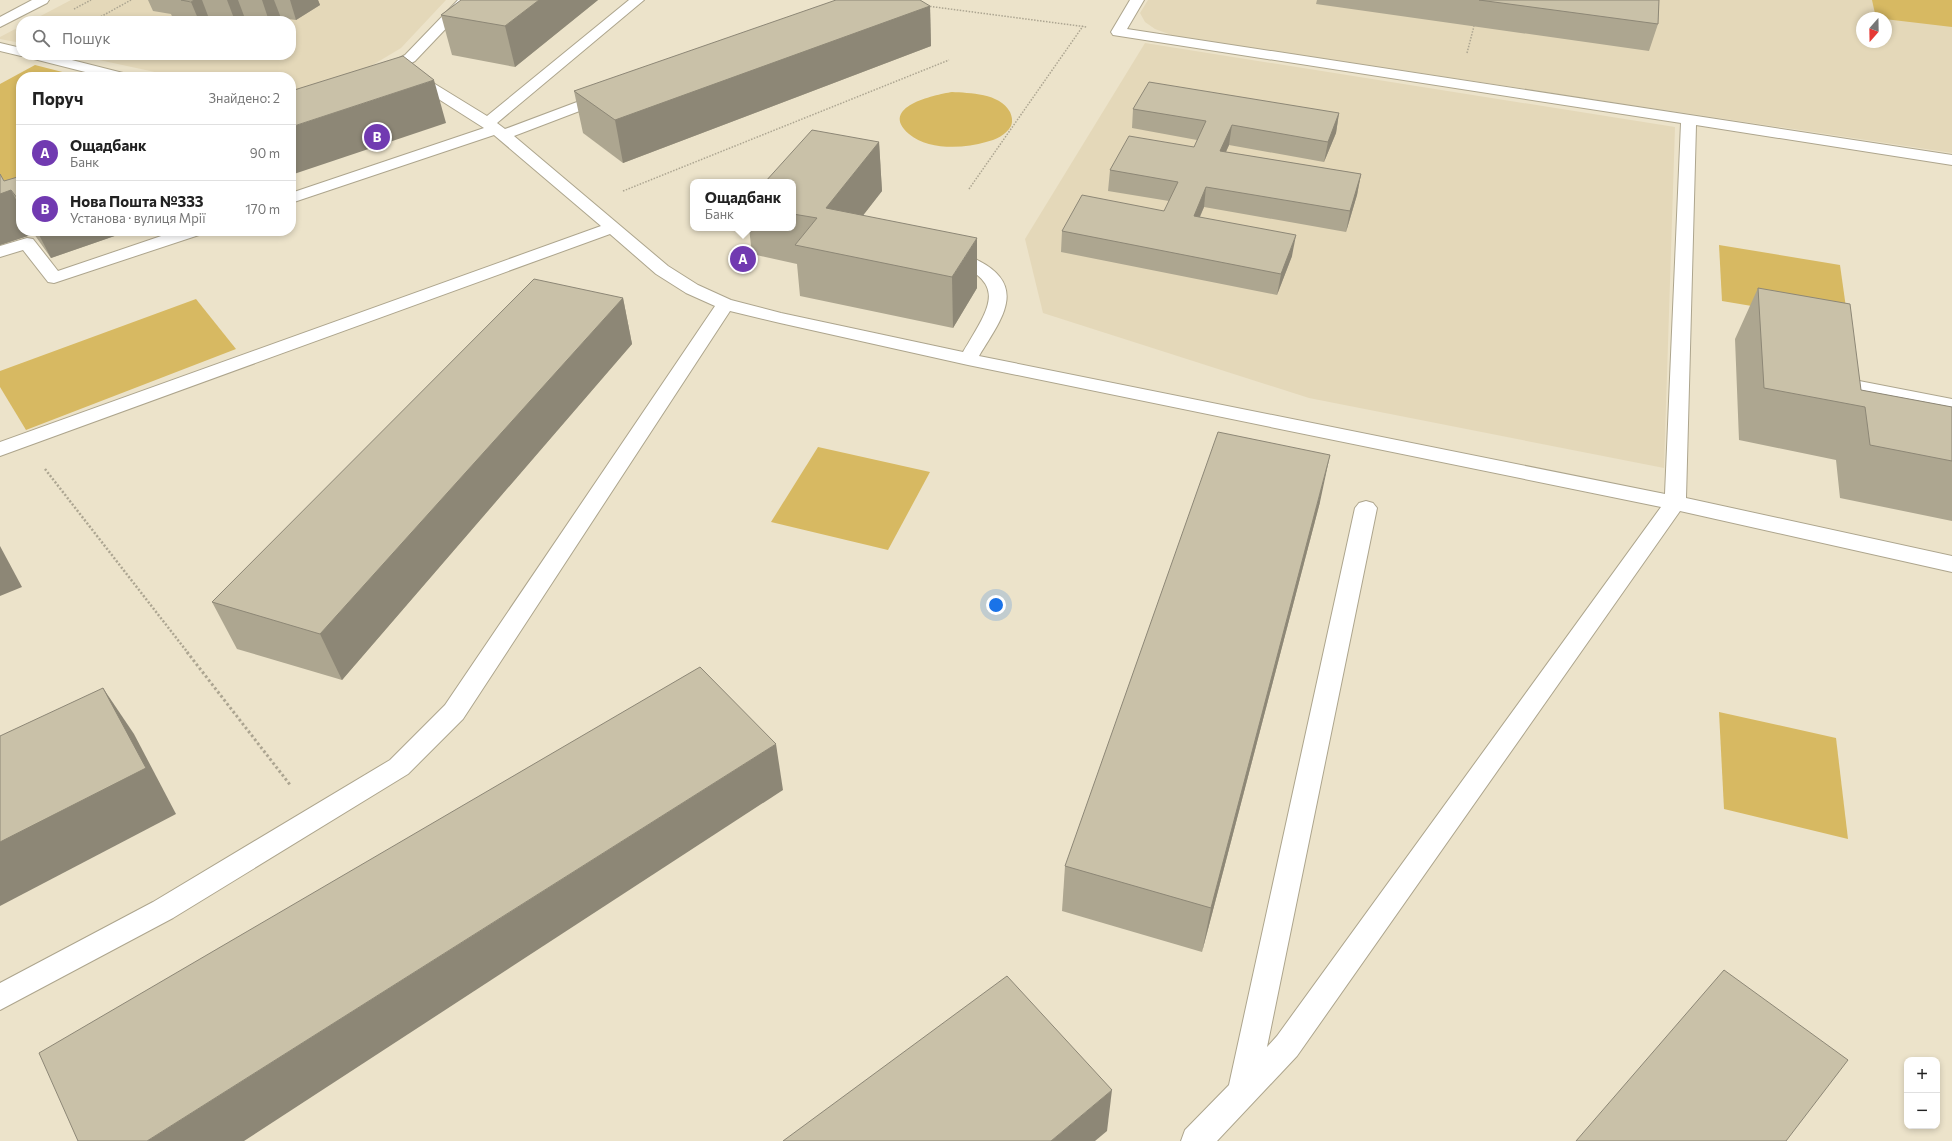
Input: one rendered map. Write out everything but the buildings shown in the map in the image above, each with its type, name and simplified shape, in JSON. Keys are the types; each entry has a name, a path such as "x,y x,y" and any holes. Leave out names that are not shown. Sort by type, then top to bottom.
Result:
{"street":[{"path":"0,23 42,0"},
{"path":"367,80 397,67 410,58 466,0"},
{"path":"495,129 637,0"},
{"path":"1137,0 1118,32 1952,160"},
{"path":"0,47 16,51"},
{"path":"55,60 102,72"},
{"path":"397,67 495,129 662,270 692,289 725,304 780,318 968,359 1675,503 1952,564"},
{"path":"296,196 495,129 622,90"},
{"path":"1196,1141 1243,1090 1287,1046 1675,503 1689,120"},
{"path":"0,449 612,228"},
{"path":"0,252 27,243 54,278 178,236"},
{"path":"937,250 960,258 983,270 995,283 999,298 992,316 968,359"},
{"path":"0,997 163,910 399,767 454,712 725,304"},
{"path":"1854,386 1952,405"},
{"path":"1243,1090 1366,508"}],"path":[{"path":"102,16 131,0"},
{"path":"927,6 1083,26 1118,32"},
{"path":"969,189 1083,26"},
{"path":"586,206 949,60"},
{"path":"23,441 315,818"}],"shaded area":[{"path":"71,0 446,0 401,48 361,72 296,93 296,72 155,72 99,60 296,60 296,16 41,16"},
{"path":"1148,0 1952,0 1952,153 1174,36 1155,29 1145,22 1140,13"},
{"path":"1872,0 1952,0 1952,27 1892,20 1892,12 1875,12"},
{"path":"16,29 16,42 0,39 0,37"},
{"path":"1145,43 1675,127 1664,468 1309,398 1043,313 1025,239"},
{"path":"35,65 62,72 22,72"},
{"path":"16,75 16,185 0,190 0,84"},
{"path":"952,92 984,95 999,101 1010,112 1012,119 1011,126 1000,137 993,140 967,146 946,147 926,143 917,139 909,134 901,125 900,116 904,110 912,104 922,99"},
{"path":"1719,245 1840,265 1848,322 1722,301"},
{"path":"196,299 236,349 26,430 0,387 0,371"},
{"path":"818,447 930,472 888,550 771,522"},
{"path":"1719,712 1836,738 1848,839 1724,809"}],"place":[{"name":"Нова Пошта №333","path":"377,137"},
{"name":"Ощадбанк","path":"743,259"}]}
